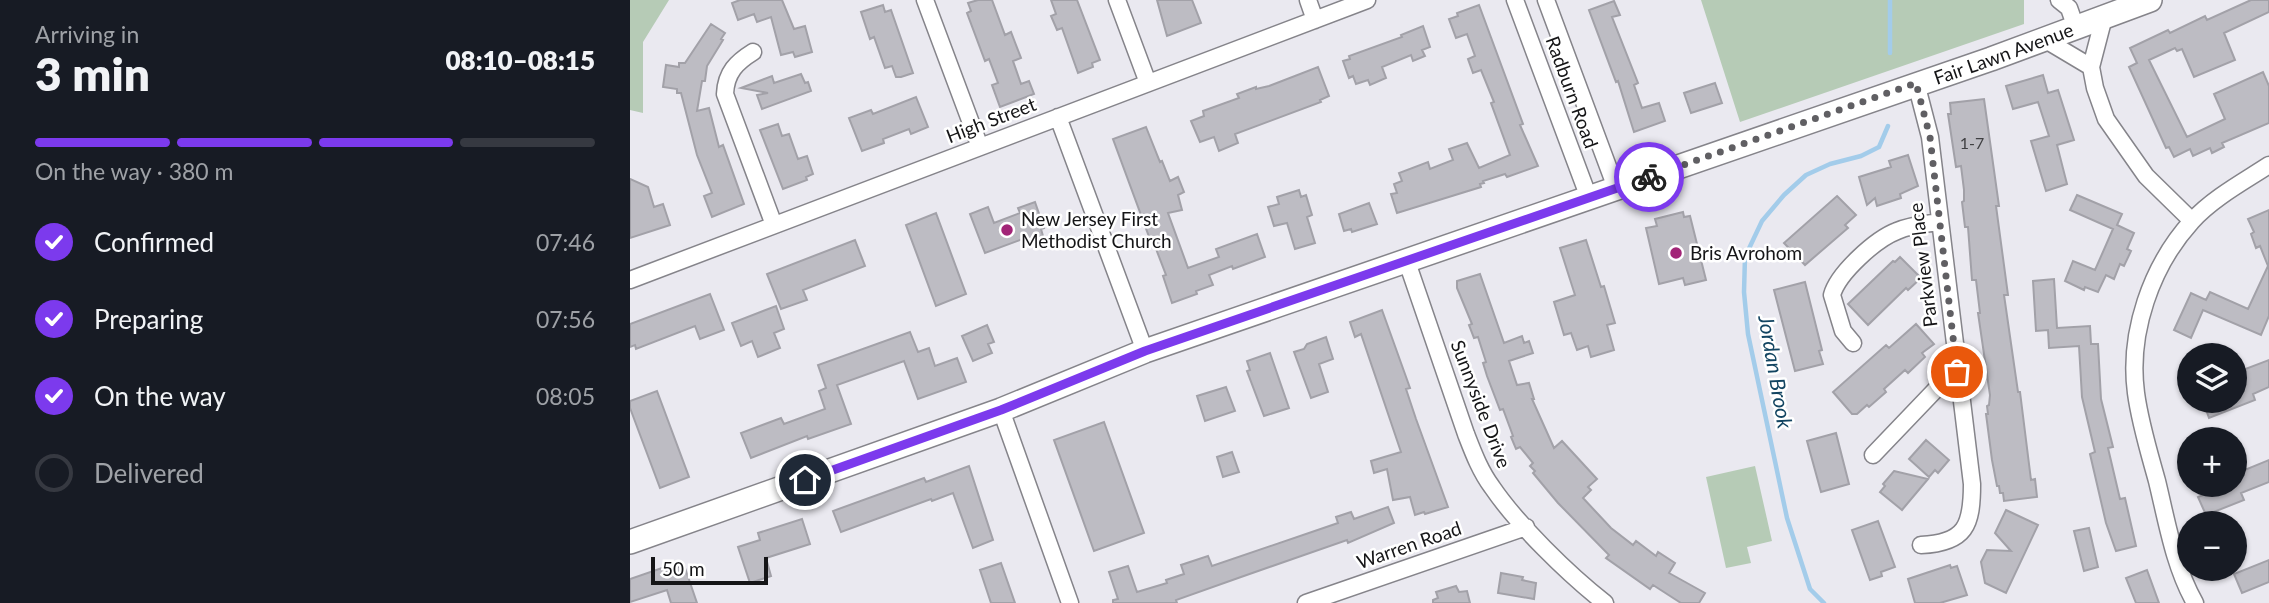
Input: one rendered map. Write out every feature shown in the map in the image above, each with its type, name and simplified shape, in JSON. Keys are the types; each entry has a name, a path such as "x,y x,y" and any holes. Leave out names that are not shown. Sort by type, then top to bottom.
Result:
{"main road":[{"name":"Fair Lawn Avenue","path":"630,542 1001,410 1145,351 2045,40 2068,9 2104,18 2150,0"}],"street":[{"path":"925,0 980,147"},
{"path":"1117,0 1148,83"},
{"path":"1308,0 1315,20"},
{"name":"High Street","path":"630,280 1367,0"},
{"name":"Radburn Road","path":"1515,0 1589,198"},
{"name":"Radburn Road","path":"1546,0 1616,188"},
{"path":"2104,18 2091,67 2106,118 2146,176 2192,221"},
{"path":"2045,40 2091,67"},
{"path":"754,51 738,61 730,71 725,94 774,225"},
{"name":"Parkview Place","path":"1916,83 1930,137 1972,484 1970,516 1958,537 1947,542 1921,545"},
{"path":"1058,117 1145,351"},
{"path":"2194,603 2178,566 2141,421 2135,361 2138,331 2154,278 2192,221 2220,197 2269,165"},
{"path":"1853,343 1843,331 1832,295 1840,277 1879,241 1895,231 1914,225 1940,222"},
{"name":"Sunnyside Drive","path":"1407,262 1477,461 1491,487 1581,583 1605,603"},
{"path":"1873,455 1940,385 1957,372"},
{"path":"1001,410 1070,603"},
{"name":"Warren Road","path":"1306,603 1526,527"}],"green space":[{"path":"630,0 669,0 643,42 643,113 630,110"},
{"path":"1701,0 2024,0 2024,24 1740,122"},
{"path":"1755,466 1772,541 1747,547 1751,563 1726,568 1706,477"}],"building":[{"path":"740,0 782,0 794,29 805,26 812,52 795,57 793,52 781,55 771,17 757,22 754,14 738,20 732,3"},
{"path":"992,0 1005,35 1011,32 1021,58 1013,61 1021,84 1029,81 1034,94 1000,107 992,85 998,83 989,59 985,61 967,13 971,11 968,3"},
{"path":"1051,0 1077,0 1100,60 1092,63 1093,67 1078,73 1062,28 1057,30 1051,16 1056,14"},
{"path":"1157,0 1192,0 1201,23 1167,36"},
{"path":"2251,0 2269,0 2269,12 2224,33 2235,60 2194,77 2182,49 2177,51 2175,48 2149,60 2187,137 2225,119 2214,94 2263,72 2269,86 2269,123 2222,143 2224,147 2212,153 2210,148 2193,156 2190,149 2174,157 2169,147 2166,148 2129,67 2137,63 2130,48 2168,30 2170,33 2205,16 2207,20"},
{"path":"1614,1 1620,15 1612,17 1638,83 1634,85 1642,108 1659,103 1665,121 1634,132 1618,81 1616,82 1589,10"},
{"path":"883,5 885,12 891,10 913,73 896,77 892,66 885,68 874,37 870,39 861,12"},
{"path":"1479,5 1523,124 1520,125 1538,166 1507,177 1505,174 1483,181 1481,187 1397,213 1391,194 1397,193 1394,184 1402,181 1399,173 1428,162 1430,169 1453,160 1449,149 1467,143 1479,168 1510,155 1481,70 1473,73 1468,59 1475,56 1467,34 1456,38 1449,19"},
{"path":"711,24 725,33 707,66 697,111 709,108 719,147 723,145 744,204 712,217 704,196 712,193 697,155 681,93 677,93 677,89 663,87 666,65 679,67 679,63 685,63"},
{"path":"1423,26 1430,47 1422,50 1425,56 1413,61 1411,55 1382,67 1386,78 1370,85 1368,80 1356,84 1353,76 1349,78 1343,61 1350,59 1349,56 1402,37 1401,35"},
{"path":"1318,67 1329,96 1320,100 1321,102 1235,134 1238,143 1219,151 1214,137 1200,142 1191,121 1204,116 1203,111 1239,98 1237,94 1256,87 1269,86"},
{"path":"801,74 811,91 762,109 757,95 768,93 741,88 772,76 774,83"},
{"path":"2043,75 2048,93 2058,90 2074,140 2057,145 2067,184 2046,191 2031,141 2049,136 2038,102 2013,109 2006,86"},
{"path":"1715,83 1722,103 1691,113 1684,93"},
{"path":"916,97 928,127 911,134 909,129 862,151 849,118 871,110 873,114"},
{"path":"1984,99 1999,206 1996,206 2008,295 2004,295 2031,480 2035,479 2037,497 2004,501 2003,493 2000,493 1997,486 1992,460 1986,414 1990,395 1976,280 1972,280 1968,227 1965,227 1961,166 1956,167 1948,114 1951,114 1950,103"},
{"path":"778,124 782,136 789,134 798,159 807,156 813,174 806,177 807,180 783,189 760,130"},
{"path":"1146,127 1170,181 1178,177 1184,192 1178,195 1182,210 1168,213 1188,268 1219,257 1216,249 1257,234 1265,257 1209,275 1213,285 1172,303 1163,276 1166,275 1113,139"},
{"path":"1908,155 1918,186 1900,194 1901,198 1877,206 1875,198 1867,205 1859,177 1891,167 1889,161"},
{"path":"630,179 648,187 654,207 663,204 670,225 630,238"},
{"path":"1299,190 1301,197 1306,195 1312,215 1307,217 1315,243 1295,249 1287,223 1274,226 1268,207 1279,204 1277,197"},
{"path":"2077,195 2122,214 2117,225 2134,233 2127,249 2131,251 2124,266 2120,264 2114,279 2106,275 2098,292 2085,287 2084,290 2065,281 2073,261 2095,270 2113,229 2070,210"},
{"path":"1837,196 1856,215 1845,225 1848,228 1805,265 1784,243"},
{"path":"1035,202 1044,228 1041,229 1043,236 1029,241 1028,237 985,253 970,214 988,207 994,223 1020,213 1018,208"},
{"path":"1369,203 1377,224 1352,232 1351,229 1344,231 1339,214"},
{"path":"2269,210 2269,316 2261,335 2203,310 2191,338 2174,330 2191,293 2206,300 2210,292 2248,309 2268,266 2260,246 2256,248 2251,234 2254,232 2248,219"},
{"name":"Bris Avrohom","path":"1683,212 1684,217 1690,216 1706,280 1685,285 1683,278 1659,284 1646,228 1657,226 1655,219"},
{"path":"936,213 966,294 936,306 906,225"},
{"path":"855,240 865,266 803,290 807,300 781,309 767,274"},
{"path":"1586,240 1615,323 1607,325 1614,350 1591,357 1588,346 1577,350 1571,333 1564,335 1554,302 1575,295 1560,248"},
{"path":"1900,257 1921,278 1908,290 1906,288 1868,325 1848,304"},
{"path":"1480,274 1504,343 1522,336 1524,343 1529,341 1533,353 1509,361 1517,385 1529,383 1532,399 1554,448 1562,441 1597,479 1588,487 1591,490 1583,498 1611,528 1633,545 1636,541 1656,556 1658,552 1675,563 1669,573 1705,593 1699,603 1681,603 1653,585 1650,589 1606,558 1609,555 1533,473 1535,471 1530,466 1533,463 1520,447 1516,449 1503,409 1500,410 1487,376 1483,363 1486,362 1478,337 1474,338 1469,325 1472,324 1457,288 1457,281"},
{"path":"2054,279 2057,328 2090,326 2091,344 2098,344 2101,399 2113,447 2108,448 2120,499 2125,498 2136,546 2116,551 2106,523 2090,454 2095,452 2082,397 2079,346 2049,348 2048,330 2036,331 2033,281"},
{"path":"1805,282 1823,364 1795,371 1774,290"},
{"path":"710,294 724,330 700,339 695,326 636,349 635,345 630,347 630,324"},
{"path":"776,306 784,329 774,333 780,348 758,357 752,341 741,346 732,323"},
{"path":"1382,310 1410,388 1406,389 1416,419 1448,507 1425,514 1415,515 1410,497 1393,500 1387,469 1374,473 1371,461 1401,452 1361,334 1355,337 1350,322"},
{"path":"1916,324 1934,344 1922,353 1925,357 1908,373 1905,370 1869,407 1867,405 1857,414 1852,414 1833,392 1886,345 1889,348"},
{"path":"987,325 994,342 988,344 992,353 973,361 962,336"},
{"path":"910,332 918,352 929,348 935,366 957,358 966,382 918,399 904,361 837,385 851,424 808,439 807,436 751,458 741,433 781,418 784,424 825,409 819,391 826,388 818,365"},
{"path":"1326,337 1333,359 1319,364 1328,392 1311,398 1294,352"},
{"path":"1270,353 1289,408 1264,416 1247,371 1250,370 1247,361"},
{"path":"2269,360 2269,387 2253,394 2255,400 2247,403 2247,368"},
{"path":"1226,387 1235,411 1205,421 1197,396"},
{"path":"657,391 689,477 660,488 630,408 630,401"},
{"path":"2207,413 2222,413 2209,418"},
{"path":"1104,422 1144,533 1094,551 1054,440"},
{"path":"1836,433 1849,484 1821,492 1807,441"},
{"path":"1926,440 1949,460 1938,473 1935,470 1929,477 1909,459"},
{"path":"1232,452 1239,472 1223,477 1217,457"},
{"path":"2269,460 2269,482 2247,491 2247,469"},
{"path":"969,466 993,540 973,548 953,493 841,532 833,511 924,478 926,482"},
{"path":"1894,471 1928,479 1902,510 1880,492"},
{"path":"2198,497 2243,497 2244,500 2216,511 2204,511"},
{"path":"1388,507 1394,523 1348,543 1347,540 1176,600 1177,603 1113,603 1113,600 1118,599 1109,572 1128,566 1137,592 1167,583 1166,580 1184,574 1181,565 1208,556 1212,566 1338,523 1336,517 1351,512 1354,519"},
{"path":"2006,510 2038,525 2006,593 1985,583 1981,562 1987,550 2011,551 1995,533"},
{"path":"802,519 810,544 766,558 771,576 750,583 738,547 760,540 758,533"},
{"path":"1878,521 1895,567 1870,580 1852,530"},
{"path":"2089,528 2098,567 2084,571 2074,531"},
{"path":"2269,560 2269,582 2242,593 2237,581 2247,581 2247,569"},
{"path":"1001,563 1015,603 991,603 980,570"},
{"path":"684,565 697,603 671,603 667,590 630,602 630,579 662,568 664,572"},
{"path":"1950,565 1951,568 1957,566 1967,595 1940,603 1915,603 1908,579"},
{"path":"2147,570 2159,603 2136,603 2126,578"},
{"path":"1501,573 1523,577 1522,580 1536,583 1534,599 1498,593"},
{"path":"1456,586 1459,592 1467,591 1470,603 1433,603 1433,600 1438,598 1436,592"}],"waterway":[{"name":"Jordan Brook","path":"1890,0 1890,53"},
{"name":"Jordan Brook","path":"1824,603 1810,589 1787,518 1748,334 1744,292 1745,257 1762,221 1784,195 1806,175 1879,147 1888,126"}],"way so far":[{"path":"1649,177 1916,83 1930,137 1957,372"}],"place":[{"name":"New Jersey First Methodist Church","path":"1007,230"},
{"name":"Bris Avrohom","path":"1676,253"}],"route":[{"path":"805,480 1001,410 1145,351 1649,177"}]}
